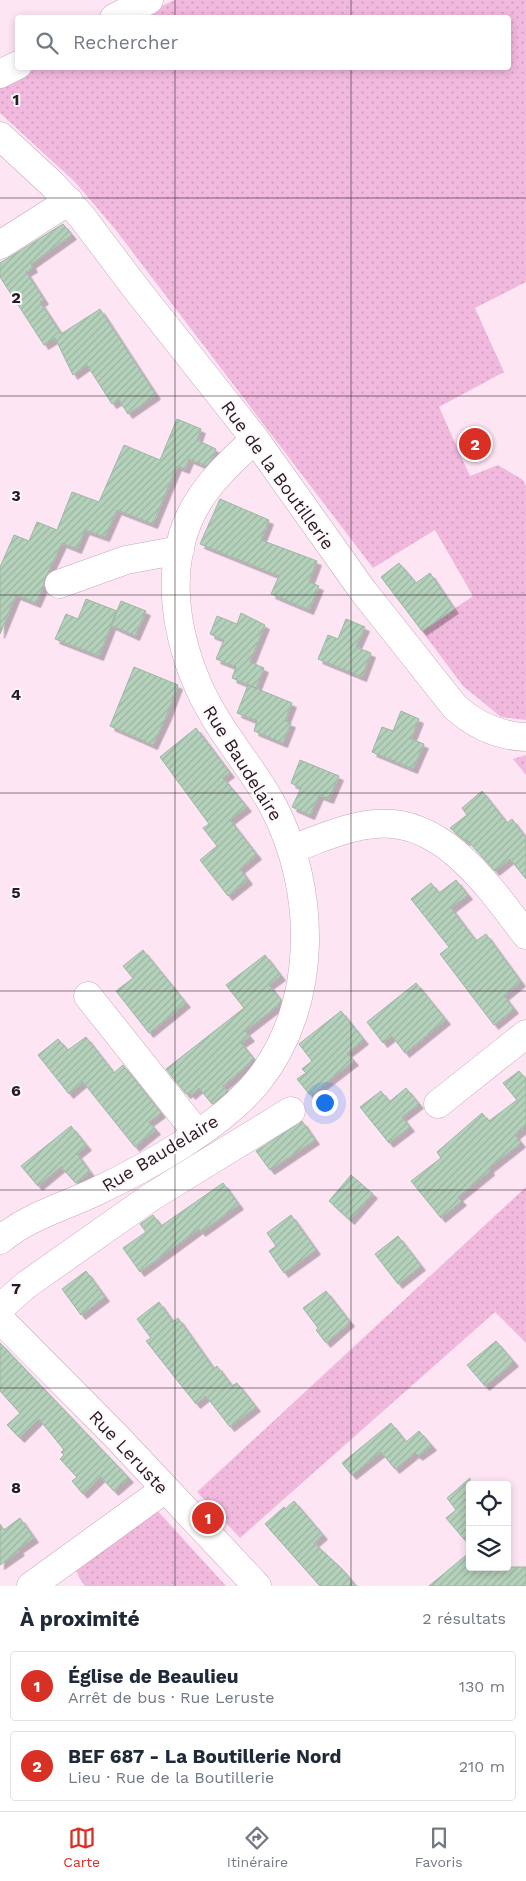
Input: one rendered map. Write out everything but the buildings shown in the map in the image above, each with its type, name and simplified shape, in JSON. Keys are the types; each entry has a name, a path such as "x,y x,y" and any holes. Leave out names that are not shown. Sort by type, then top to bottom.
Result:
{"street":[{"path":"120,15 149,0"},
{"path":"0,74 15,66"},
{"name":"Rue de la Boutillerie","path":"0,136 69,201 255,439 363,591 448,699 476,724 513,735"},
{"path":"0,244 69,201"},
{"name":"Rue Baudelaire","path":"0,1240 22,1224 95,1192 136,1171 197,1133 237,1103 260,1080 276,1053 294,1013 303,971 304,934 300,890 291,849 274,807 245,761 216,721 192,672 178,614 177,572 180,550 188,522 203,495 215,479 255,439"},
{"path":"59,584 126,560 180,550"},
{"path":"291,849 351,829 377,823 405,826 420,831 453,850 466,861 489,886 526,934"},
{"path":"88,996 197,1133"},
{"path":"438,1104 526,1034"},
{"path":"0,1308 26,1285 151,1197 291,1110"},
{"name":"Rue Leruste","path":"0,1319 257,1586"},
{"path":"41,1583 165,1489"}],"shaded area":[{"path":"175,0 526,0 526,282 475,308 504,372 439,407 470,476 498,465 523,480 526,486 526,720 501,717 463,686 422,631 473,596 435,530 373,568 115,229 75,182 0,113 0,76 16,70 511,70 511,15 141,15"},
{"path":"526,755 526,775 513,759"},
{"path":"526,1187 526,1343 495,1312 240,1538 197,1492"},
{"path":"155,1508 226,1586 85,1586 76,1571 79,1563"}],"place":[{"name":"BEF 687 - La Boutillerie Nord","path":"475,444"},
{"name":"Église de Beaulieu","path":"208,1518"}]}
